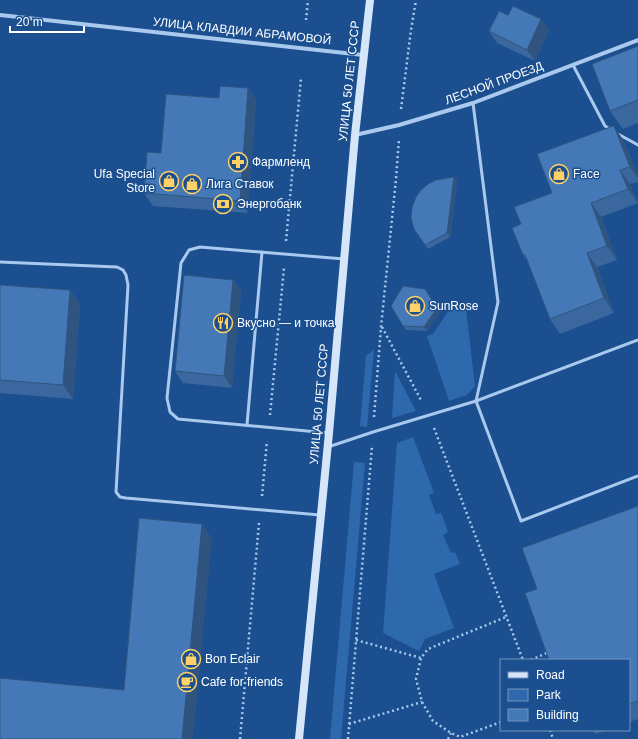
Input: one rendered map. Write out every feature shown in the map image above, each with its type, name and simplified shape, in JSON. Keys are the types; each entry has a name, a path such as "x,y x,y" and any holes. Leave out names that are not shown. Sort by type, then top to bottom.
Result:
{"main road":[{"name":"УЛИЦА 50 ЛЕТ СССР","path":"299,739 320,515 328,447 354,135 370,0"}],"street":[{"name":"УЛИЦА КЛАВДИИ АБРАМОВОЙ","path":"0,14 363,55"},
{"name":"ЛЕСНОЙ ПРОЕЗД","path":"354,135 399,125 473,103 638,40"}],"lane":[{"path":"573,65 605,126 638,145"},
{"path":"473,103 498,302 476,401 521,521 638,476"},
{"path":"329,433 178,419 170,412 167,398 181,263 189,250 200,247 344,259"},
{"path":"246,425 262,252"},
{"path":"0,262 117,267 123,270 126,275 128,285 116,492 120,497 320,515"},
{"path":"328,447 476,401 638,340"}],"path":[{"path":"306,20 308,0"},
{"path":"348,739 381,327 396,179 399,125 410,30 416,0"},
{"path":"240,739 301,78"},
{"path":"381,327 429,415 523,659"},
{"path":"500,722 460,737 451,733 433,721 422,702 416,679 421,658 428,649 506,617"},
{"path":"356,640 421,658"},
{"path":"533,659 551,651"},
{"path":"349,724 422,702"},
{"path":"448,739 451,733"}],"green space":[{"path":"466,309 475,386 467,395 449,401 427,336 433,334 449,310"},
{"path":"374,350 367,427 360,426 366,356"},
{"path":"395,371 416,411 392,418"},
{"path":"413,437 434,493 429,495 436,514 441,513 448,532 443,535 451,553 455,552 460,564 434,574 454,628 425,639 419,651 383,633 397,443"},
{"path":"354,462 365,463 341,739 330,739"}],"building":[{"path":"513,6 541,19 527,50 489,31 499,11 508,15"},
{"path":"638,46 638,100 610,111 592,64"},
{"path":"220,86 248,88 240,201 144,193 147,152 161,153 166,94 219,98"},
{"path":"613,126 630,167 620,170 628,189 591,203 607,246 587,253 604,298 550,319 525,255 523,255 512,228 521,224 514,207 552,193 537,154"},
{"path":"454,177 447,233 425,245 414,229 411,218 412,207 416,197 428,184 436,180"},
{"path":"184,275 233,280 224,376 175,371"},
{"path":"0,285 70,290 63,385 0,380"},
{"path":"403,286 425,289 437,308 424,327 403,326 391,306"},
{"path":"638,506 638,701 630,704 630,659 549,659 525,593 537,589 522,548"},
{"path":"139,518 202,524 182,739 0,739 0,678 124,690"}],"place":[{"name":"Фармленд","path":"238,162"},
{"name":"Face","path":"559,174"},
{"name":"Ufa Special Store","path":"169,181"},
{"name":"Лига Ставок","path":"192,184"},
{"name":"Энергобанк","path":"223,204"},
{"name":"SunRose","path":"415,306"},
{"name":"Вкусно — и точка","path":"223,323"},
{"name":"Bon Eclair","path":"191,659"},
{"name":"Cafe for friends","path":"187,682"}]}
